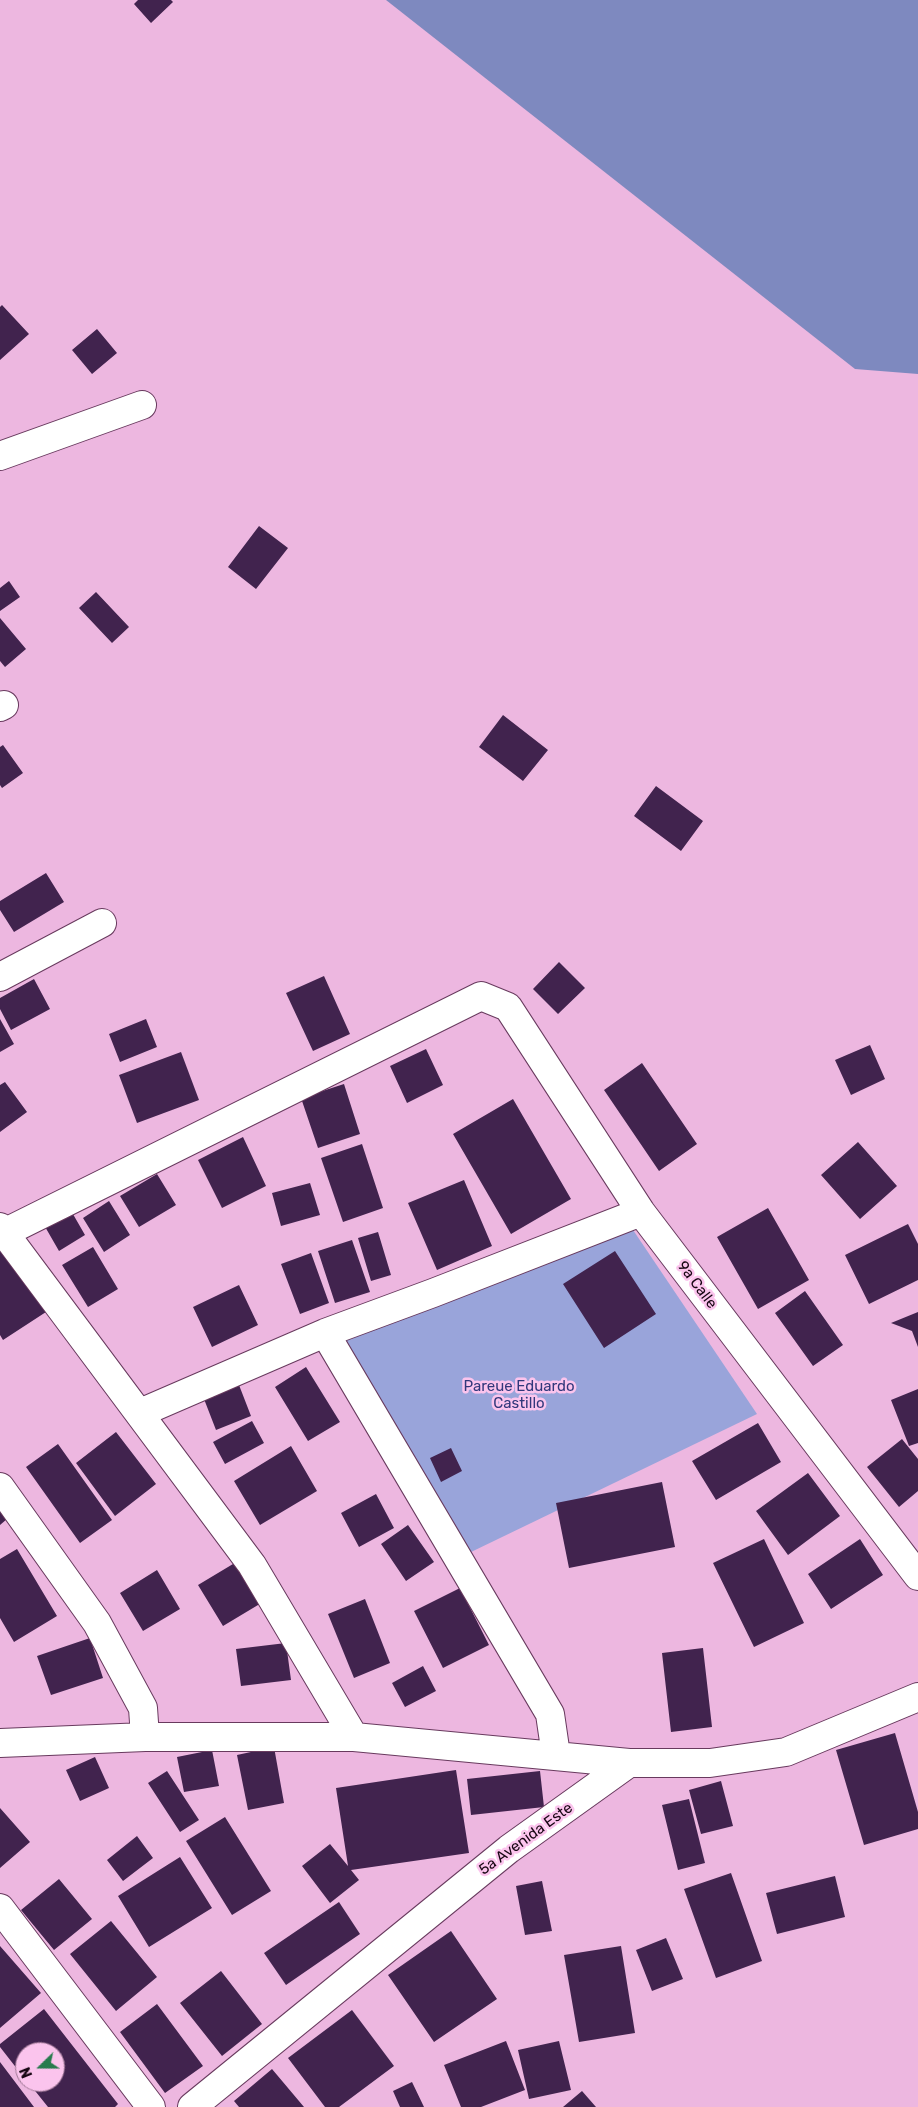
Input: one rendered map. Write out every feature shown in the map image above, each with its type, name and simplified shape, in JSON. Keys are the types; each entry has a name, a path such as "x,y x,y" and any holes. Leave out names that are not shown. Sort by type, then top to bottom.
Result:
{"street":[{"path":"0,456 142,405"},
{"path":"0,977 102,923"},
{"name":"9a Calle","path":"1,1232 481,996 508,1007 641,1212 918,1576"},
{"path":"140,1414 325,1333 641,1212"},
{"path":"1,1232 140,1414 252,1566 354,1736"},
{"path":"325,1333 550,1714 556,1754"},
{"path":"0,1487 97,1623 143,1708 144,1737"},
{"path":"0,1744 144,1737 354,1736 556,1754 629,1763 710,1763 786,1752 918,1697"},
{"name":"5a Avenida Este","path":"192,2107 509,1849 629,1763"},
{"path":"0,1908 151,2107"}],"green space":[{"name":"Pareue Eduardo Castillo","path":"629,1224 757,1414 469,1553 340,1336"}],"shaded area":[{"path":"386,0 918,0 918,374 855,369"}],"building":[{"path":"138,0 171,0 173,2 151,23 134,4"},
{"path":"2,305 29,334 0,360 0,307"},
{"path":"97,329 117,353 92,374 72,350"},
{"path":"259,526 288,548 256,589 228,567"},
{"path":"9,581 20,597 0,611 0,588"},
{"path":"96,592 129,627 112,643 79,608"},
{"path":"0,618 26,649 5,667 0,661"},
{"path":"503,715 548,750 523,781 479,747"},
{"path":"3,745 23,773 2,788 0,785 0,747"},
{"path":"656,786 703,821 681,851 634,816"},
{"path":"46,873 64,902 14,932 0,910 0,901"},
{"path":"559,962 585,988 558,1014 533,989"},
{"path":"324,976 350,1034 313,1051 286,993"},
{"path":"34,979 50,1009 11,1030 0,1009 0,998"},
{"path":"0,1019 14,1044 0,1052"},
{"path":"146,1019 157,1047 120,1062 109,1034"},
{"path":"870,1045 885,1079 851,1095 835,1060"},
{"path":"426,1049 443,1085 407,1103 390,1066"},
{"path":"181,1052 199,1100 137,1123 119,1075"},
{"path":"642,1063 697,1144 659,1171 604,1090"},
{"path":"5,1082 27,1112 0,1132 0,1085"},
{"path":"344,1084 360,1134 318,1148 301,1098"},
{"path":"513,1099 571,1199 511,1234 453,1134"},
{"path":"243,1137 266,1186 222,1208 198,1160"},
{"path":"858,1142 897,1186 860,1219 821,1175"},
{"path":"362,1144 383,1208 343,1222 321,1158"},
{"path":"157,1174 176,1205 139,1227 120,1196"},
{"path":"464,1180 492,1246 437,1270 408,1203"},
{"path":"310,1183 320,1215 281,1226 272,1193"},
{"path":"109,1201 130,1235 104,1252 83,1218"},
{"path":"66,1202 85,1235 59,1251 40,1218"},
{"path":"768,1208 809,1280 758,1309 717,1237"},
{"path":"908,1224 918,1244 918,1280 869,1304 845,1255"},
{"path":"378,1232 391,1275 371,1281 358,1238"},
{"path":"352,1240 370,1292 335,1303 318,1251"},
{"path":"0,1243 46,1312 3,1340 0,1335"},
{"path":"93,1247 118,1289 88,1307 62,1265"},
{"path":"615,1251 656,1314 604,1348 563,1284"},
{"path":"311,1253 329,1303 300,1314 281,1264"},
{"path":"239,1285 258,1325 212,1347 193,1307"},
{"path":"805,1291 843,1345 813,1366 775,1313"},
{"path":"918,1312 918,1347 912,1331 891,1323"},
{"path":"306,1367 340,1422 308,1441 275,1387"},
{"path":"239,1385 251,1416 216,1430 204,1399"},
{"path":"918,1389 918,1443 909,1446 891,1400"},
{"path":"252,1421 264,1443 225,1464 213,1442"},
{"path":"758,1423 781,1462 716,1500 692,1461"},
{"path":"116,1432 156,1484 115,1516 76,1463"},
{"path":"902,1439 918,1459 918,1491 899,1507 867,1467"},
{"path":"58,1444 112,1520 80,1543 26,1467"},
{"path":"291,1446 317,1491 260,1525 234,1481"},
{"path":"451,1448 462,1471 441,1482 430,1458"},
{"path":"808,1473 840,1516 788,1555 756,1511"},
{"path":"662,1482 675,1547 569,1568 556,1503"},
{"path":"376,1494 394,1528 359,1547 341,1513"},
{"path":"0,1511 7,1519 0,1525"},
{"path":"408,1525 434,1562 406,1581 381,1544"},
{"path":"764,1539 804,1623 754,1647 713,1563"},
{"path":"860,1539 883,1575 831,1609 808,1574"},
{"path":"17,1549 57,1616 14,1642 0,1618 0,1559"},
{"path":"238,1561 263,1602 223,1626 198,1585"},
{"path":"157,1570 180,1609 143,1631 120,1593"},
{"path":"460,1588 489,1645 443,1668 414,1611"},
{"path":"365,1599 390,1663 354,1678 328,1614"},
{"path":"90,1638 103,1678 51,1695 37,1656"},
{"path":"286,1643 291,1680 241,1686 236,1649"},
{"path":"703,1648 712,1727 671,1732 662,1653"},
{"path":"423,1666 436,1691 405,1707 392,1683"},
{"path":"895,1733 918,1812 918,1829 864,1845 836,1750"},
{"path":"274,1747 284,1803 248,1810 237,1755"},
{"path":"212,1750 219,1786 184,1792 177,1757"},
{"path":"95,1757 109,1788 80,1801 66,1770"},
{"path":"456,1770 469,1853 351,1870 359,1880 330,1903 302,1866 330,1844 348,1866 336,1788"},
{"path":"167,1771 199,1820 180,1832 148,1783"},
{"path":"540,1771 544,1807 471,1815 467,1779"},
{"path":"721,1781 733,1826 701,1834 689,1790"},
{"path":"689,1799 705,1863 678,1870 662,1805"},
{"path":"0,1808 30,1842 0,1868"},
{"path":"225,1817 271,1891 232,1915 186,1841"},
{"path":"137,1836 153,1858 123,1881 107,1860"},
{"path":"180,1857 212,1908 149,1947 118,1896"},
{"path":"731,1873 762,1961 716,1978 684,1889"},
{"path":"835,1876 845,1917 777,1934 766,1893"},
{"path":"59,1879 92,1919 54,1950 21,1910"},
{"path":"542,1881 552,1931 525,1935 516,1886"},
{"path":"339,1902 360,1934 286,1985 264,1953"},
{"path":"111,1921 157,1977 116,2011 70,1954"},
{"path":"451,1931 497,1999 434,2042 388,1975"},
{"path":"666,1938 683,1979 652,1991 636,1950"},
{"path":"0,1946 41,1993 0,2028"},
{"path":"621,1946 635,2033 579,2042 564,1955"},
{"path":"221,1971 262,2024 222,2056 180,2003"},
{"path":"157,2004 203,2066 165,2093 120,2032"},
{"path":"44,2009 118,2104 115,2107 48,2107 36,2092 65,2092 65,2042 15,2042 15,2066 0,2047 0,2044"},
{"path":"352,2010 394,2066 339,2107 325,2107 288,2058"},
{"path":"506,2041 525,2090 481,2107 461,2107 444,2065"},
{"path":"559,2041 571,2090 529,2099 518,2050"},
{"path":"0,2062 15,2082 15,2092 23,2092 34,2107 0,2107"},
{"path":"272,2069 304,2107 239,2107 234,2101"},
{"path":"412,2082 424,2107 400,2107 393,2091"},
{"path":"582,2091 596,2107 563,2107"}]}
